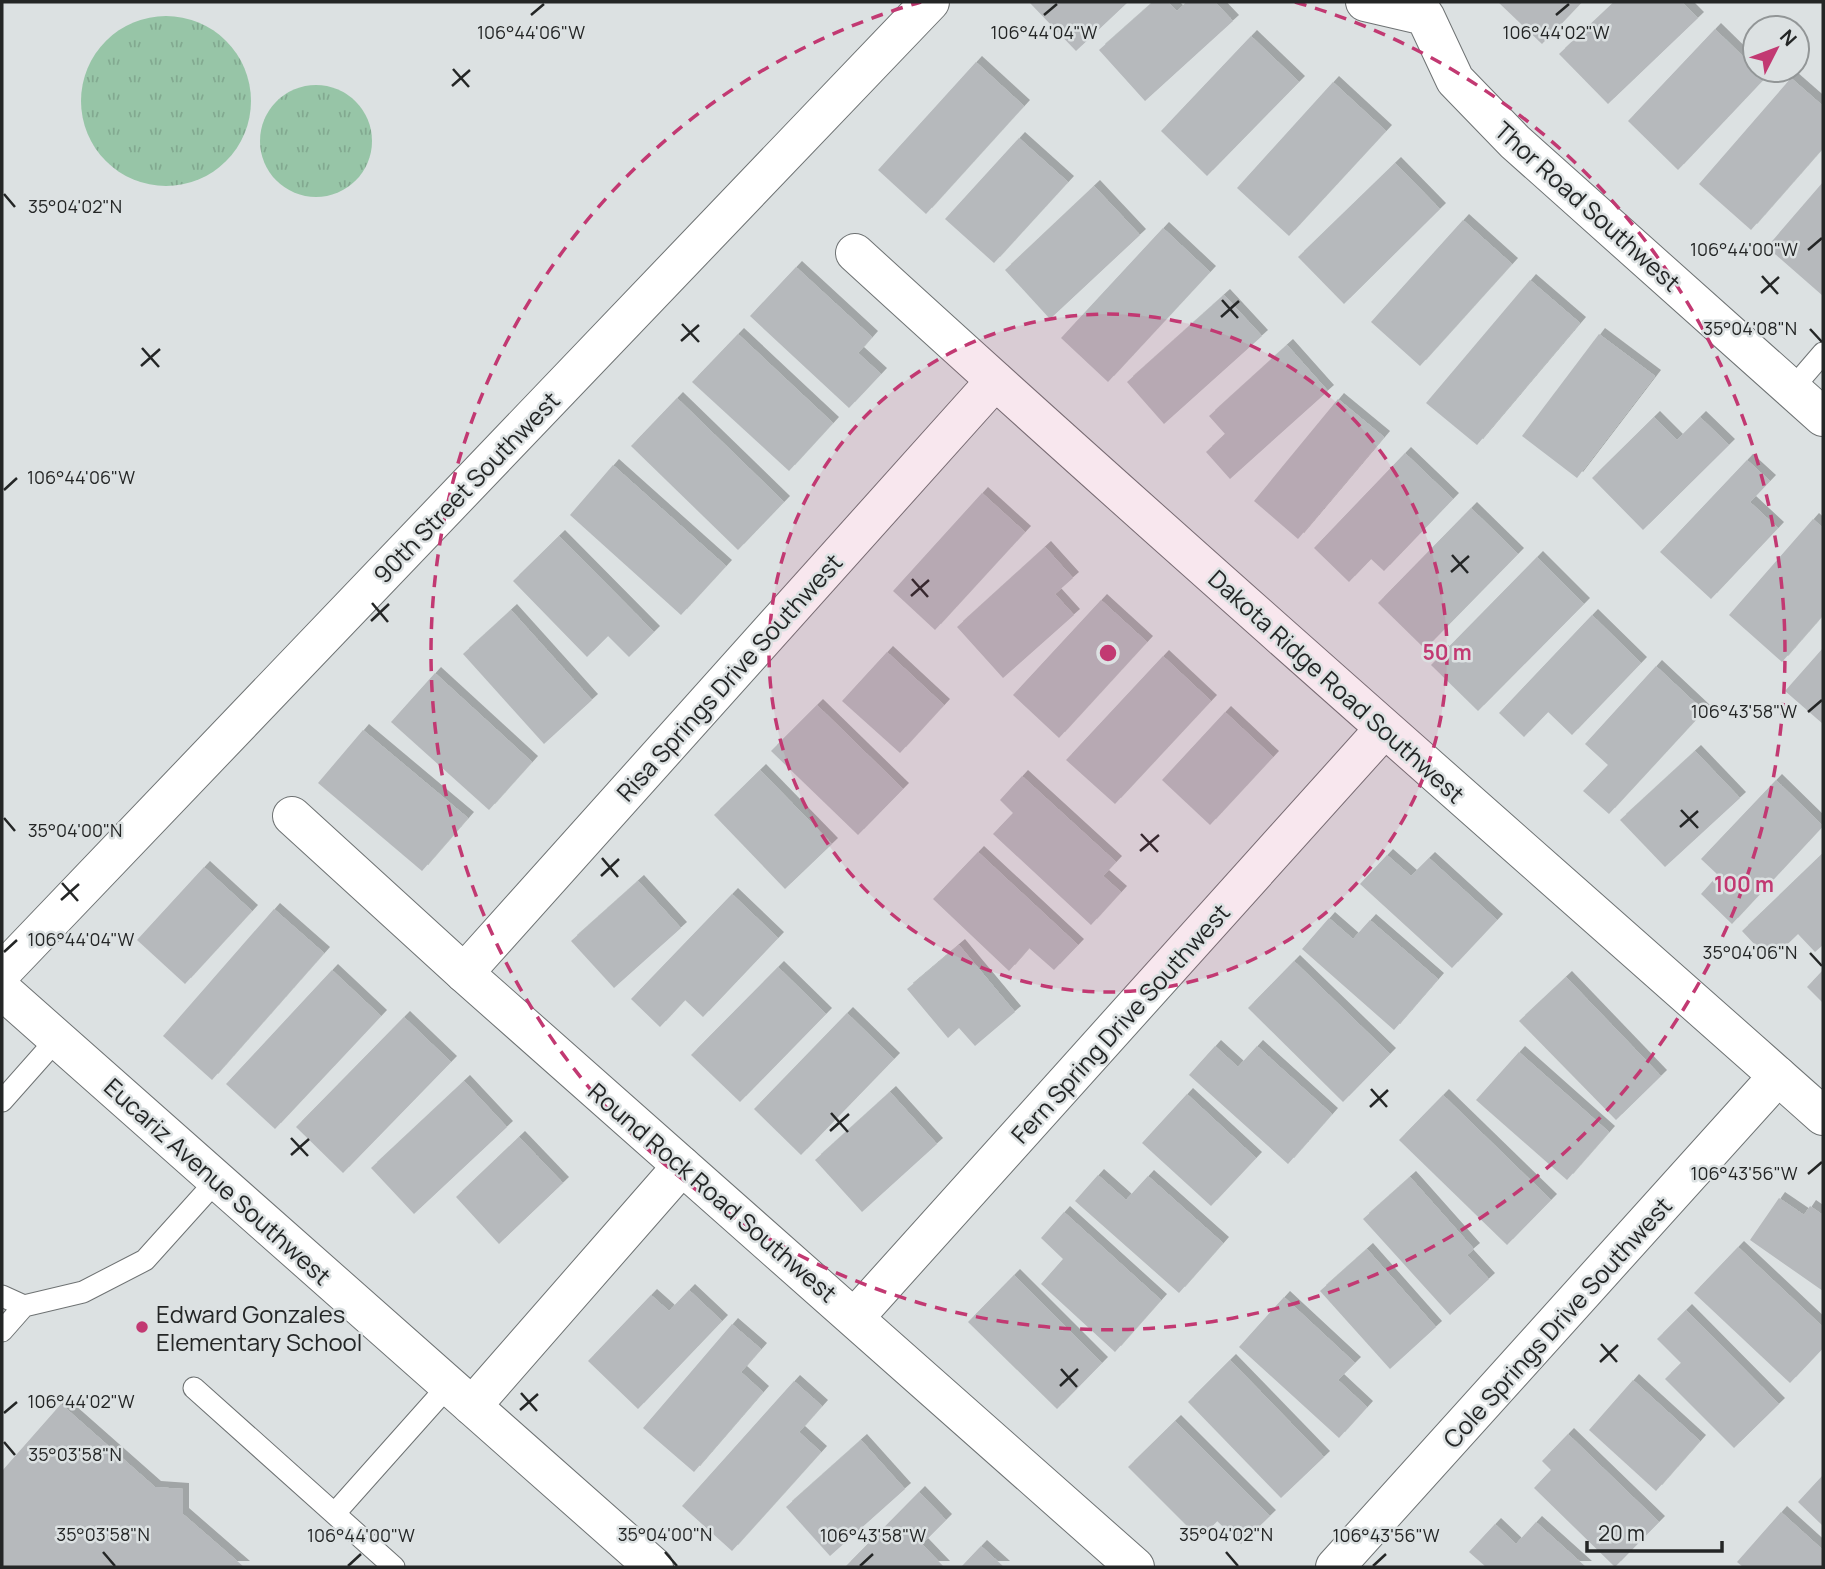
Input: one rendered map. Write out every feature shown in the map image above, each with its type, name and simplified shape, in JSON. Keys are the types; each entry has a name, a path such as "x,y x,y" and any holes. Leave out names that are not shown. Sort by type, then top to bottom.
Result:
{"street":[{"name":"90th Street Southwest","path":"2,972 930,2"},
{"name":"Thor Road Southwest","path":"1365,2 1425,9 1455,80 1515,142 1823,417"},
{"name":"Dakota Ridge Road Southwest","path":"855,253 1384,729 1823,1116"},
{"name":"Risa Springs Drive Southwest","path":"464,973 995,381"},
{"name":"Fern Spring Drive Southwest","path":"855,1317 1384,729"},
{"name":"Round Rock Road Southwest","path":"292,817 464,973 1135,1567"},
{"name":"Eucariz Avenue Southwest","path":"2,990 654,1567"},
{"name":"Cole Springs Drive Southwest","path":"1335,1567 1778,1076"},
{"path":"460,1395 682,1166"}],"lane":[{"path":"1792,389 1823,353"},
{"path":"2,1101 57,1039"},
{"path":"2,1331 24,1306 83,1293 145,1260 217,1180"},
{"path":"2,1296 24,1306"},
{"path":"194,1388 394,1567"},
{"path":"335,1513 460,1395"}],"green space":[{"path":"166,16 198,23 213,30 226,41 237,54 244,69 251,101 244,133 237,148 226,161 213,172 198,179 166,186 134,179 119,172 106,161 95,148 88,133 81,101 88,69 95,54 106,41 119,30 134,23"},
{"path":"316,85 337,90 355,102 367,120 372,141 367,162 355,180 337,192 316,197 295,192 277,180 265,162 260,141 265,120 277,102 295,90"}],"building":[{"path":"1029,2 1128,2 1076,51"},
{"path":"1153,2 1168,2 1177,11 1187,2 1215,2 1233,21 1145,101 1099,50"},
{"path":"1498,2 1582,2 1542,44"},
{"path":"1614,2 1682,2 1698,18 1608,104 1559,54"},
{"path":"1715,29 1741,54 1741,84 1759,84 1678,170 1628,121"},
{"path":"1251,36 1299,82 1207,176 1161,131"},
{"path":"976,62 1024,106 926,214 878,170"},
{"path":"1333,82 1386,131 1289,236 1237,188"},
{"path":"1786,84 1798,84 1823,106 1823,148 1751,230 1699,184"},
{"path":"1019,138 1068,182 994,263 945,219"},
{"path":"1395,163 1440,209 1344,304 1298,257"},
{"path":"1823,182 1823,296 1767,247"},
{"path":"1094,186 1140,235 1050,319 1005,270"},
{"path":"1463,220 1512,264 1420,366 1371,322"},
{"path":"1163,228 1210,272 1108,382 1061,338"},
{"path":"796,267 872,337 858,353 881,374 849,408 750,316"},
{"path":"1530,280 1580,323 1477,445 1426,403"},
{"path":"1224,295 1262,336 1164,424 1127,382"},
{"path":"738,334 833,423 789,471 692,382"},
{"path":"1599,334 1655,376 1577,478 1522,436"},
{"path":"1287,345 1328,391 1230,479 1206,452 1225,434 1209,416"},
{"path":"677,398 784,502 738,550 631,446"},
{"path":"1338,399 1384,437 1298,539 1254,501"},
{"path":"1654,417 1677,440 1700,417 1729,445 1643,530 1592,478"},
{"path":"1405,453 1453,499 1384,571 1371,559 1349,582 1314,548"},
{"path":"1747,460 1770,481 1750,502 1778,528 1711,599 1660,552"},
{"path":"613,465 726,566 681,615 570,515"},
{"path":"982,493 1025,532 935,630 893,591"},
{"path":"1471,508 1518,554 1425,649 1378,603"},
{"path":"1813,519 1823,528 1823,615 1782,662 1729,615"},
{"path":"559,536 654,632 629,657 608,636 587,657 513,581"},
{"path":"1045,547 1073,578 1055,594 1074,615 1003,678 957,627"},
{"path":"1537,557 1584,604 1478,711 1431,665"},
{"path":"1101,600 1147,642 1059,738 1013,695"},
{"path":"511,610 592,700 544,744 463,654"},
{"path":"1592,615 1641,663 1572,735 1548,712 1524,737 1499,713"},
{"path":"1823,648 1823,724 1785,691"},
{"path":"887,652 944,705 900,753 842,701"},
{"path":"1163,656 1211,701 1115,804 1066,760"},
{"path":"1656,666 1704,711 1609,814 1583,791 1608,765 1585,744"},
{"path":"435,673 532,762 489,810 391,722"},
{"path":"817,705 903,789 858,835 771,751"},
{"path":"1225,712 1273,757 1210,825 1162,780"},
{"path":"363,730 468,818 422,871 318,783"},
{"path":"1695,751 1740,798 1665,867 1620,820"},
{"path":"760,770 832,844 785,889 714,815"},
{"path":"1022,776 1116,862 1103,876 1121,892 1091,925 993,834 1013,813 1000,800"},
{"path":"1776,780 1823,826 1732,924 1701,894 1718,875 1701,859"},
{"path":"978,852 1078,945 1054,970 1029,948 1009,971 933,899"},
{"path":"1823,853 1823,945 1815,952 1798,934 1770,961 1742,931"},
{"path":"1387,855 1411,876 1429,858 1497,920 1452,968 1360,884"},
{"path":"204,867 252,911 185,984 137,940"},
{"path":"638,881 681,928 614,988 571,941"},
{"path":"732,894 778,938 703,1017 685,1000 660,1027 631,999"},
{"path":"274,909 324,953 212,1080 163,1036"},
{"path":"1329,918 1353,939 1370,920 1438,979 1394,1030 1302,949"},
{"path":"959,945 1015,1012 975,1046 959,1028 948,1038 907,989"},
{"path":"1294,961 1390,1054 1343,1102 1248,1008"},
{"path":"778,967 826,1014 740,1102 691,1055"},
{"path":"332,970 381,1016 275,1129 226,1084"},
{"path":"1823,970 1823,1003 1807,987"},
{"path":"1566,977 1661,1076 1616,1120 1519,1021"},
{"path":"847,1013 894,1059 801,1155 754,1109"},
{"path":"404,1017 451,1062 343,1173 296,1127"},
{"path":"1215,1046 1238,1067 1257,1046 1332,1114 1288,1164 1189,1075"},
{"path":"1519,1052 1609,1132 1567,1180 1476,1100"},
{"path":"464,1081 507,1127 414,1214 371,1168"},
{"path":"890,1092 937,1144 862,1212 815,1160"},
{"path":"1187,1094 1256,1158 1211,1206 1142,1143"},
{"path":"1443,1095 1551,1200 1507,1245 1399,1140"},
{"path":"519,1137 563,1183 499,1244 456,1197"},
{"path":"1098,1175 1126,1200 1148,1176 1223,1243 1179,1293 1075,1201"},
{"path":"1410,1177 1474,1249 1467,1255 1489,1279 1450,1315 1363,1219"},
{"path":"1779,1198 1804,1215 1810,1206 1823,1215 1823,1291 1750,1240"},
{"path":"1064,1212 1161,1300 1115,1352 1041,1284 1063,1259 1041,1238"},
{"path":"1738,1247 1823,1327 1823,1348 1790,1383 1694,1293"},
{"path":"1367,1249 1436,1327 1390,1369 1320,1291"},
{"path":"1014,1275 1102,1363 1057,1409 968,1322"},
{"path":"689,1290 722,1321 638,1409 588,1361 651,1295 669,1311"},
{"path":"1284,1297 1355,1363 1338,1380 1367,1407 1339,1438 1239,1347"},
{"path":"1686,1310 1779,1404 1734,1448 1665,1379 1681,1363 1657,1339"},
{"path":"732,1324 761,1349 741,1372 763,1392 694,1472 643,1428"},
{"path":"1230,1360 1324,1457 1281,1498 1188,1402"},
{"path":"1633,1380 1700,1441 1656,1491 1589,1430"},
{"path":"794,1381 822,1406 799,1432 821,1452 732,1551 682,1506"},
{"path":"61,1404 155,1487 183,1489 183,1514 244,1567 2,1567 2,1471"},
{"path":"1175,1421 1270,1516 1241,1544 1217,1521 1200,1539 1128,1467"},
{"path":"1568,1434 1659,1522 1615,1567 1534,1488 1551,1470 1542,1461"},
{"path":"861,1440 905,1489 830,1556 786,1507"},
{"path":"1823,1475 1823,1526 1798,1502"},
{"path":"919,1492 946,1520 922,1544 944,1567 845,1567"},
{"path":"1781,1512 1823,1550 1823,1567 1743,1567 1737,1562"},
{"path":"1536,1522 1586,1567 1486,1567 1469,1552 1495,1524 1516,1544"},
{"path":"981,1546 1004,1567 961,1567"}],"place":[{"name":"Edward Gonzales Elementary School","path":"142,1327"}]}
